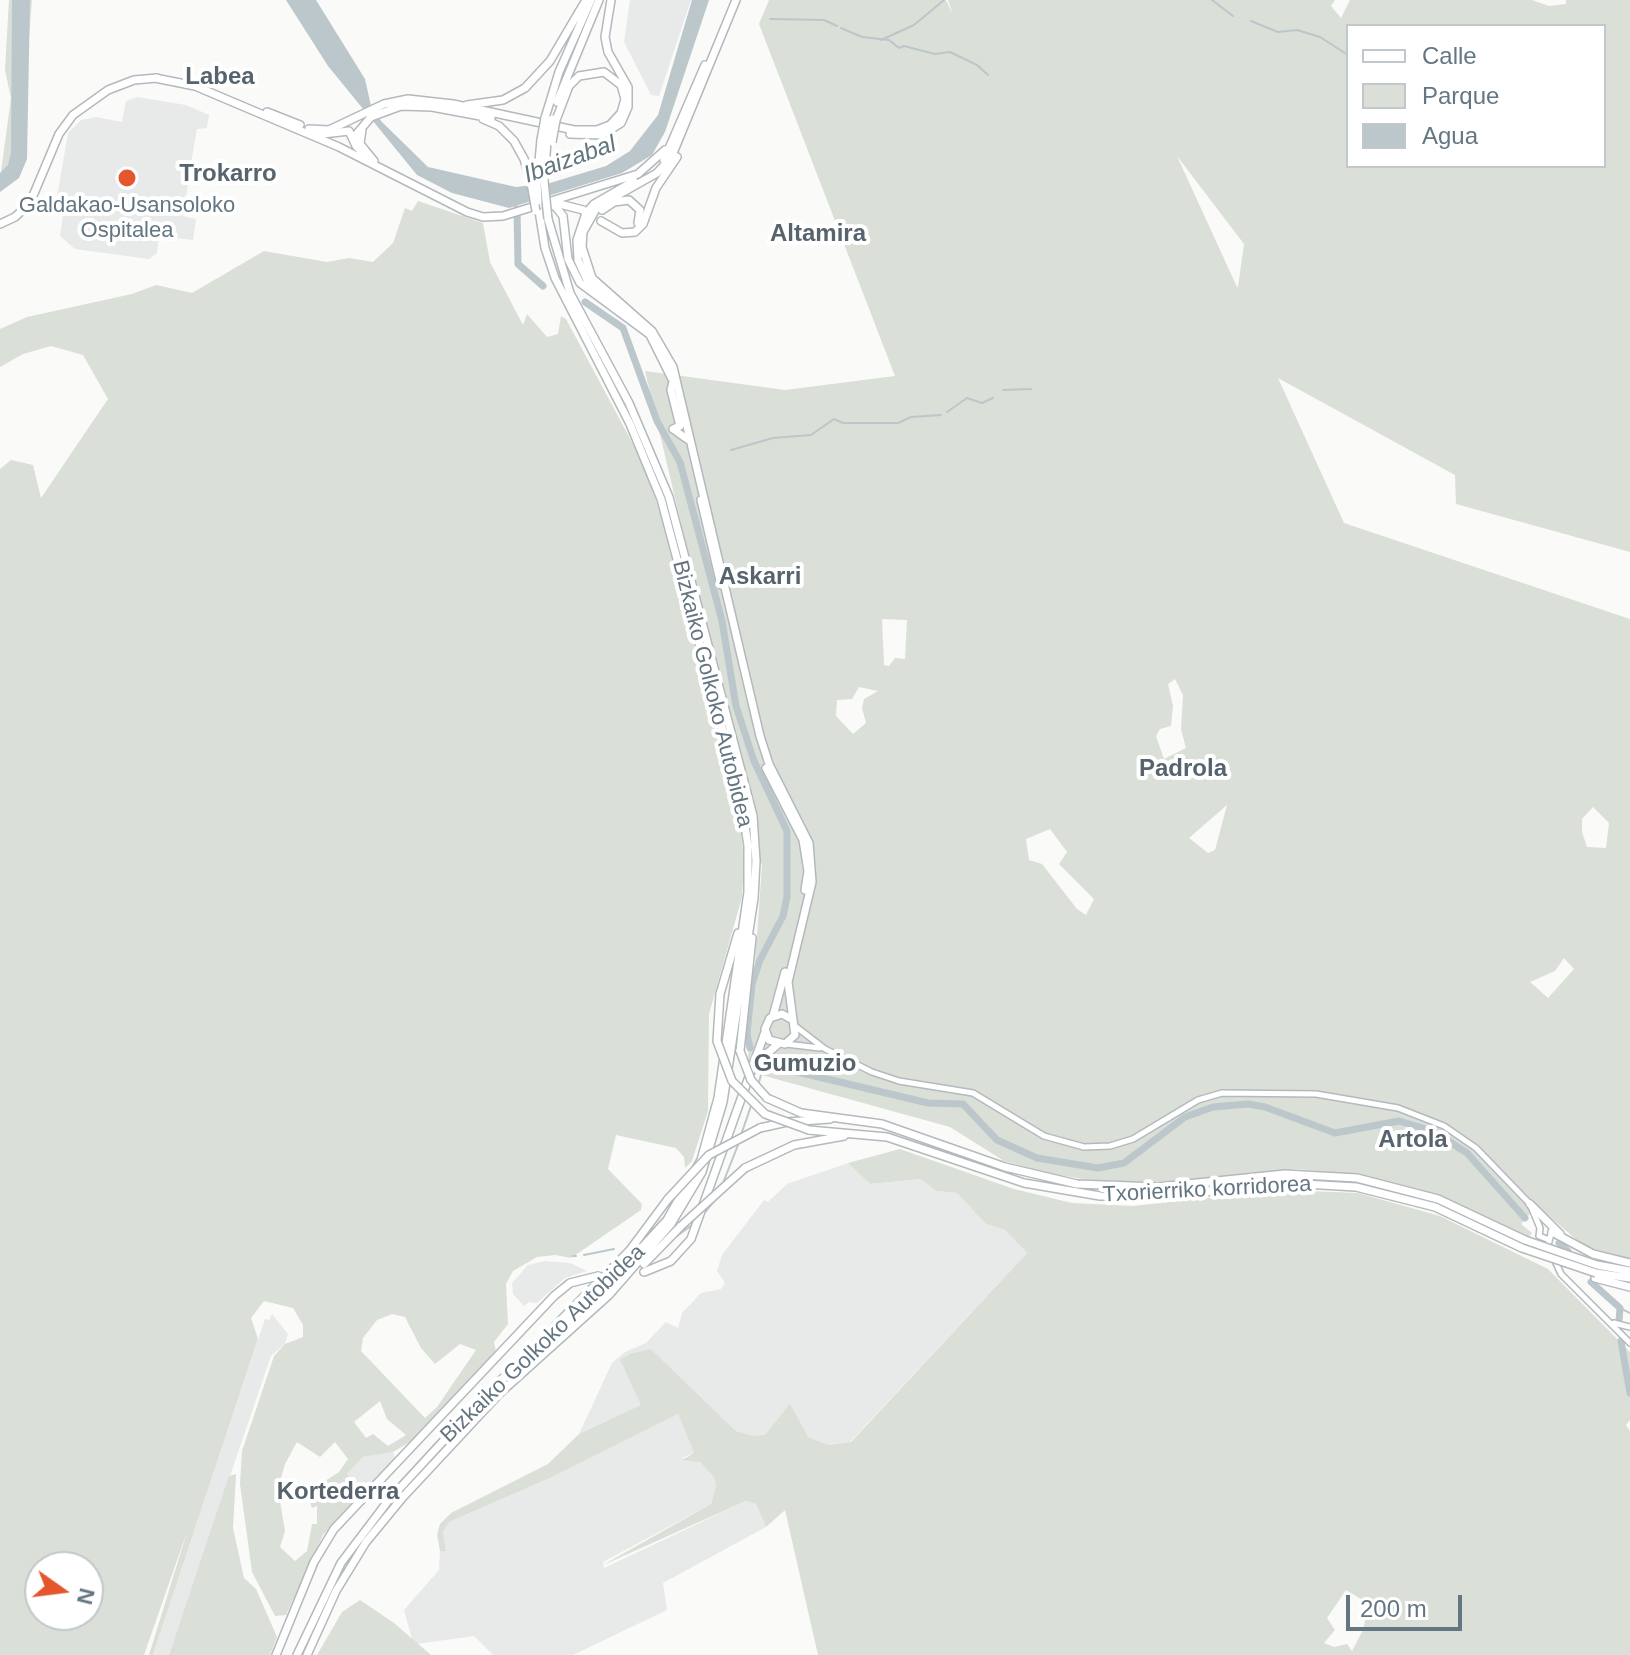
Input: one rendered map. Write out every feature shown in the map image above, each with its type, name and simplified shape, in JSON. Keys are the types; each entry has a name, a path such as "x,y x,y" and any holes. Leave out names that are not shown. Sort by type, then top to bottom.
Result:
{"highway":[{"path":"453,104 492,103 525,88 550,61 588,0"},
{"name":"Bizkaiko Golkoko Autobidea","path":"297,1655 326,1590 361,1535 434,1449 494,1386 602,1291 647,1245 673,1212 696,1170 718,1098 748,892 748,846 741,799 667,517 635,433 555,278 539,224 538,183 559,72 588,0"},
{"name":"Bizkaiko Golkoko Autobidea","path":"551,119 566,73 599,0"},
{"path":"385,107 419,106 589,137 613,130 626,114 630,99 605,37 611,0"},
{"path":"644,1272 671,1261 691,1239 773,1016 806,885 807,855 803,840 772,784 754,736 687,439 673,429 680,426 671,390 673,382 649,334 587,280 578,260 579,231 594,204 606,194 641,178 663,161 733,0"},
{"path":"601,221 615,230 630,234 643,224 656,188 682,147 733,0"},
{"path":"539,209 638,174 658,160 706,61"},
{"path":"342,132 385,107 408,99 453,104 560,128 597,130 614,122 621,113 625,99 621,85 604,72 579,76 569,86 551,119"},
{"path":"155,78 195,86 341,148 473,215 495,217 555,206 563,216 569,264 585,290 649,334"},
{"path":"0,224 15,217 30,203 59,134 73,115 95,98 123,84 155,78 197,84 309,129 342,132 354,139 359,150 377,164"},
{"path":"694,106 666,165 643,182 609,198 590,216 583,232 582,255 592,278 652,331 673,367 760,736 769,764 809,843 812,882 788,982 795,1035 760,1055 752,1068"},
{"path":"470,115 496,124 509,134 538,183"},
{"path":"309,129 329,130 364,120"},
{"path":"341,148 354,139 364,120"},
{"path":"364,120 360,144 377,164"},
{"path":"341,148 342,132"},
{"name":"Bizkaiko Golkoko Autobidea","path":"307,1655 336,1591 366,1542 437,1459 499,1394 609,1295 671,1224 709,1155 723,1102 752,914 756,861 749,797 669,497 629,403 570,293 538,183 544,168 547,141"},
{"path":"539,209 561,203 583,210 566,197"},
{"path":"582,255 590,225 600,212 622,199 634,202 640,210 638,224 631,230 615,230"},
{"path":"756,861 758,892 740,1051 751,1080 767,1098 801,1113 868,1121"},
{"path":"748,892 720,994 716,1032 732,1081 765,1114 809,1130 872,1135"},
{"path":"773,1016 782,1014 793,1022"},
{"path":"765,1032 781,1045"},
{"path":"525,1357 622,1259 668,1199 709,1155 760,1128 815,1119 868,1121"},
{"name":"Txorierriko korridorea","path":"868,1121 908,1131 1016,1170 1100,1187 1158,1187 1285,1174 1357,1178 1438,1199 1524,1244 1535,1254 1596,1272 1630,1278"},
{"path":"609,1295 745,1168 775,1152 805,1142 872,1135"},
{"name":"Txorierriko korridorea","path":"872,1135 902,1141 1024,1183 1100,1196 1159,1197 1286,1183 1356,1187 1435,1207 1596,1272 1630,1271"},
{"path":"1530,1204 1565,1238 1593,1254 1630,1263"},
{"path":"1550,1236 1565,1238"},
{"path":"1596,1272 1630,1287"},
{"path":"276,1655 307,1577 334,1529 554,1296 570,1283 598,1276"}],"main road":[{"path":"793,1022 825,1049 885,1078 973,1093 1044,1136 1084,1147 1110,1146 1133,1139 1198,1100 1222,1093 1316,1094 1383,1105 1428,1119 1459,1135 1530,1204 1550,1236 1564,1278 1629,1342"},
{"path":"781,1045 825,1049"},
{"path":"1537,1211 1543,1226 1539,1236 1550,1236"},
{"path":"1609,1321 1630,1327 1625,1332 1629,1342"}],"shaded area":[{"path":"630,0 691,0 659,96 651,95 624,42"},
{"name":"Galdakao-Usansoloko Ospitalea","path":"137,97 186,105 209,115 207,128 197,129 189,174 195,175 188,184 183,216 196,219 193,240 159,236 157,253 149,259 75,249 60,236 63,215 57,197 68,133 81,120 96,117 122,122 126,101"},
{"path":"848,1163 870,1184 921,1179 936,1191 957,1193 986,1224 1005,1230 1027,1253 850,1442 829,1445 808,1437 753,1436 736,1431 651,1349 622,1365 642,1405 579,1434 612,1363 625,1352 646,1343 666,1322 678,1328 682,1313 701,1293 721,1289 725,1283 717,1271 722,1255 764,1200 768,1202 787,1184"},
{"path":"545,1261 570,1263 587,1271 565,1278 537,1303 529,1302 524,1306 513,1294 512,1283 528,1265"},
{"path":"272,1314 288,1334 285,1344 271,1356 169,1655 153,1655 265,1319 269,1320"},
{"path":"678,1414 694,1453 682,1458 700,1462 714,1477 716,1485 711,1504 603,1562 604,1568 746,1501 756,1504 766,1527 663,1583 667,1610 573,1655 493,1655 474,1636 417,1644 412,1639 404,1610 439,1570 440,1551 446,1551 443,1532 449,1522 550,1478"},
{"path":"393,1452 395,1458 365,1491 347,1474 363,1457"}],"green space":[{"path":"9,0 32,0 18,176 0,179 11,98 5,70"},
{"path":"769,0 946,0 953,15 948,0 1335,0 1331,6 1341,18 1350,0 1532,0 1549,6 1566,4 1566,0 1630,0 1630,552 1456,504 1455,475 1278,378 1344,523 1630,619 1630,1261 1585,1247 1537,1206 1521,1224 1532,1233 1529,1237 1419,1189 1353,1174 1297,1169 1160,1182 1096,1181 1047,1173 1004,1161 950,1127 747,1071 762,866 645,371 785,390 895,376 759,24","holes":["1177,156 1244,244 1237,287","882,619 907,620 905,659 895,658 889,666 884,665","1175,679 1183,695 1181,729 1186,748 1164,759 1156,736 1160,729 1171,726 1173,706 1168,684","859,687 878,691 864,699 862,708 866,723 853,734 836,716 837,700 852,699","1227,805 1215,850 1208,853 1189,838","1593,807 1609,823 1606,848 1587,847 1582,819","1050,829 1067,852 1059,864 1094,899 1086,915 1077,909 1042,864 1029,860 1026,839","1564,958 1574,969 1548,998 1530,982 1555,971"]},
{"path":"418,201 483,223 490,262 523,325 527,314 547,337 558,334 561,316 566,319 642,461 672,546 726,758 740,822 744,861 742,897 709,1014 708,1111 692,1161 685,1168 684,1157 676,1148 616,1135 608,1169 642,1204 641,1210 571,1258 555,1255 537,1257 513,1271 506,1284 508,1324 494,1342 496,1352 415,1439 393,1452 363,1457 347,1474 365,1491 323,1535 286,1615 275,1616 252,1572 240,1484 242,1451 274,1356 285,1344 303,1337 303,1325 293,1308 264,1301 251,1318 258,1339 153,1655 149,1655 188,1529 144,1655 0,1655 0,469 11,460 33,465 41,498 108,399 83,355 51,346 23,354 0,367 0,329 27,317 132,294 156,285 192,293 264,251 327,262 349,258 373,262 393,243 405,208 412,211","holes":["392,1314 405,1317 421,1348 435,1364 460,1344 476,1350 437,1407 425,1418 361,1351 363,1338 377,1320","380,1401 387,1419 406,1435 388,1446 373,1434 366,1438 354,1422","297,1442 320,1457 335,1442 348,1459 339,1472 313,1489 309,1499 312,1508 317,1506 317,1524 312,1524 307,1551 295,1561 280,1547 285,1531 278,1489 285,1464"]},
{"path":"900,1149 1014,1189 1072,1203 1133,1206 1283,1190 1358,1193 1440,1216 1548,1269 1630,1352 1630,1420 1626,1425 1630,1431 1630,1655 818,1655 785,1510 766,1527 756,1504 746,1501 601,1566 711,1504 716,1485 714,1477 700,1462 682,1460 694,1453 678,1414 550,1478 449,1522 443,1532 446,1551 440,1551 437,1535 440,1524 451,1513 548,1464 579,1434 641,1405 620,1360 630,1354 651,1349 736,1431 753,1436 765,1435 790,1404 808,1437 829,1445 851,1442 1027,1253 1005,1230 986,1224 957,1193 936,1191 921,1179 870,1184 848,1163","holes":["1346,1590 1369,1604 1363,1630 1352,1651 1347,1644 1334,1647 1324,1643 1335,1630 1327,1618"]},
{"path":"236,1474 233,1528 244,1578 256,1589 277,1637 270,1655 169,1655 229,1476"},
{"path":"360,1600 394,1623 431,1655 317,1655 342,1612"}],"water":[{"path":"12,0 30,0 27,159 19,178 0,192 0,173 8,165 11,153"},
{"path":"286,0 316,0 365,79 371,106 381,121 428,167 516,187 550,183 606,166 630,151 658,115 692,0 709,0 665,132 652,155 622,173 509,208 452,193 417,175 328,66"}],"waterway":[{"path":"881,40 914,25 944,0"},
{"path":"1212,0 1233,16"},
{"path":"770,19 824,20 837,26"},
{"path":"1251,21 1278,32 1297,30 1320,37 1346,54"},
{"path":"841,28 862,37 889,40 899,48 904,46 935,54 950,52 977,65 988,75"},
{"path":"517,209 518,264 543,286"},
{"path":"585,302 623,328 657,421 680,462 722,621 736,706 754,761 787,831 787,897 783,916 760,960 752,984 747,1034 750,1048"},
{"path":"1003,390 1031,389"},
{"path":"947,412 967,398 982,403 993,398"},
{"path":"731,450 773,438 811,435 834,419 843,423 898,423 911,417 941,415"},
{"path":"758,1086 764,1064"},
{"path":"764,1064 928,1103 963,1104 997,1140 1037,1158 1098,1168 1124,1163 1185,1117 1213,1107 1248,1104 1265,1107 1335,1133 1399,1121 1433,1131 1467,1153 1525,1218"},
{"path":"741,1135 752,1103"},
{"path":"723,1183 738,1145"},
{"path":"706,1211 715,1200"},
{"path":"677,1236 692,1225"},
{"path":"1559,1243 1568,1251"},
{"path":"584,1255 614,1249"},
{"path":"1591,1282 1620,1308 1619,1321"},
{"path":"1620,1308 1630,1313"},
{"path":"1621,1341 1630,1393"}],"place":[{"name":"Galdakao-Usansoloko Ospitalea","path":"127,178"}],"district":[{"name":"Labea","path":"220,77"},
{"name":"Trokarro","path":"228,174"},
{"name":"Altamira","path":"818,234"},
{"name":"Askarri","path":"760,577"},
{"name":"Padrola","path":"1183,769"},
{"name":"Gumuzio","path":"805,1064"},
{"name":"Artola","path":"1413,1140"},
{"name":"Kortederra","path":"338,1492"}],"water label":[{"name":"Ibaizabal","path":"570,160"}]}
